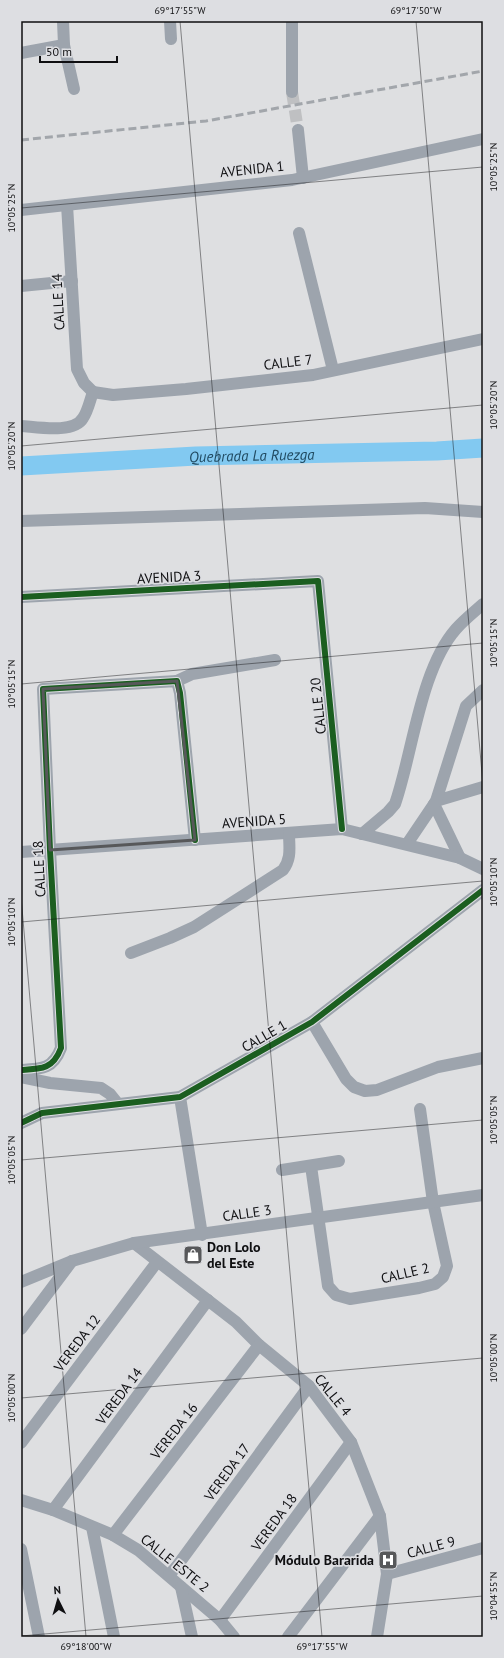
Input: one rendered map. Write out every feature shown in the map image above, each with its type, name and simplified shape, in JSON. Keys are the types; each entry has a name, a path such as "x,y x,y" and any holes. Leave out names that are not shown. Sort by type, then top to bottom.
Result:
{"street":[{"path":"63,21 64,45 74,88"},
{"path":"170,21 171,39"},
{"path":"292,21 292,92"},
{"path":"21,53 64,45"},
{"path":"298,130 303,178"},
{"name":"AVENIDA 1","path":"21,210 303,178 483,139"},
{"name":"CALLE 14","path":"67,205 77,369 84,384 93,392"},
{"path":"298,233 333,370"},
{"path":"21,286 72,281"},
{"name":"CALLE 7","path":"93,392 113,395 186,389 313,375 483,339"},
{"path":"21,426 61,428 75,426 83,419 93,392"},
{"path":"21,521 425,508 483,512"},
{"name":"AVENIDA 3","path":"21,597 318,581"},
{"name":"CALLE 20","path":"318,581 342,829"},
{"path":"362,834 388,812 395,804 431,673 443,649 456,629 483,604"},
{"path":"195,840 177,681 192,674 275,660"},
{"name":"CALLE 18","path":"21,1070 33,1070 47,1067 57,1060 61,1048 43,689 177,681"},
{"path":"407,844 435,802 466,706 483,690"},
{"path":"435,802 483,787"},
{"path":"435,802 460,858"},
{"name":"AVENIDA 5","path":"21,852 342,829 460,858 483,869"},
{"path":"132,952 170,938 194,927 283,870 290,855 289,833"},
{"name":"CALLE 1","path":"21,1123 42,1113 180,1097 312,1022 483,890"},
{"path":"312,1022 346,1079 354,1087 365,1091 377,1090 438,1067 483,1058"},
{"path":"21,1077 50,1083 100,1088 110,1094 118,1104"},
{"path":"180,1097 202,1235"},
{"name":"CALLE 2","path":"311,1166 328,1286 336,1295 350,1299 435,1284 443,1277 447,1266 433,1202 420,1110"},
{"path":"282,1170 339,1162"},
{"name":"CALLE 3","path":"21,1282 72,1261 134,1243 202,1235 483,1195"},
{"name":"CALLE 4","path":"134,1243 236,1322 259,1345 309,1386 351,1442 380,1516 387,1574 377,1637"},
{"path":"21,1329 72,1261"},
{"name":"VEREDA 12","path":"21,1443 157,1262"},
{"name":"VEREDA 14","path":"53,1510 208,1300"},
{"name":"VEREDA 16","path":"113,1535 259,1345"},
{"name":"VEREDA 17","path":"169,1575 309,1386"},
{"name":"VEREDA 18","path":"220,1620 351,1442"},
{"name":"CALLE ESTE 2","path":"21,1500 53,1510 113,1535 138,1550 220,1620 234,1637"},
{"path":"288,1637 380,1516"},
{"path":"92,1527 114,1637"},
{"name":"CALLE 9","path":"387,1574 483,1548"},
{"path":"21,1549 39,1637"},
{"path":"181,1587 192,1637"}],"highlighted area":[{"path":"177,681 195,840 50,850 43,689"}],"waterway":[{"name":"Quebrada La Ruezga","path":"21,466 196,456 437,451 483,448"}],"tunnel":[{"path":"292,92 298,130"}],"railway":[{"path":"21,140 206,121 483,71"}],"cycle path":[{"path":"21,597 318,581 342,829"},
{"path":"21,1070 41,1068 50,1064 58,1055 61,1048 43,689 177,681 180,693 195,840"},
{"path":"21,1123 42,1113 180,1097 312,1022 483,890"}],"place":[{"name":"Don Lolo del Este","path":"193,1255"},
{"name":"Módulo Bararida","path":"388,1560"}]}
